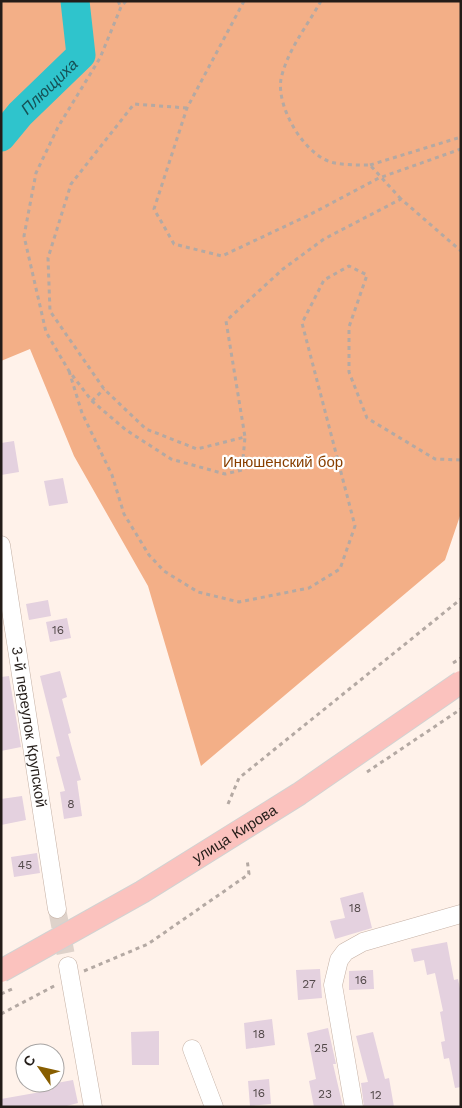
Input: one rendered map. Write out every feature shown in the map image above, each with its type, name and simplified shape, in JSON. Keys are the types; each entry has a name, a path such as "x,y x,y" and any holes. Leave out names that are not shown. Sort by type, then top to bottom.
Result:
{"main road":[{"name":"улица Кирова","path":"1,971 142,892 299,794 453,676"}],"street":[{"name":"3-й переулок Крупской","path":"1,545 58,909"},
{"path":"354,1107 332,985 336,966 345,952 370,939 461,914"},
{"path":"69,972 94,1107"},
{"path":"192,1049 214,1107"}],"path":[{"path":"118,1 121,6"},
{"path":"126,1 121,6 100,58 58,127 36,173 24,236 46,332 69,371 92,401 126,430 171,459 225,474 242,470 245,437 226,321 283,269 324,239 400,199"},
{"path":"244,1 187,108 154,209 174,244 222,256 309,215 379,178 461,149"},
{"path":"321,1 289,56 281,81 285,108 294,129 310,151 334,163 370,165 461,137"},
{"path":"187,108 134,104 71,184 48,258 50,311 104,389 146,428 197,449 245,437"},
{"path":"370,165 379,178 400,199 461,251"},
{"path":"69,371 82,413 112,475 124,514 149,555 164,571 198,592 239,602 309,588 340,569 355,526 302,323 324,280 350,266 367,275 349,327 349,372 367,418 435,459 461,460"},
{"path":"92,401 104,389"},
{"path":"228,804 239,778 461,599"},
{"path":"453,676 461,658"},
{"path":"1,1014 69,972 148,944 249,874 247,859"}],"green space":[{"name":"Инюшенский бор","path":"1,1 461,1 461,513 445,560 201,766 148,586 74,456 30,349 1,361"}],"building":[{"path":"14,441 19,472 1,475 1,443"},
{"path":"63,478 68,503 49,506 44,481"},
{"path":"48,600 51,616 29,620 26,604"},
{"path":"67,618 71,638 50,642 46,622"},
{"path":"60,671 67,697 62,699 71,733 68,734 81,780 77,781 82,816 64,819 60,792 65,791 56,757 60,756 40,676"},
{"path":"9,676 21,747 1,751 1,677"},
{"path":"22,796 26,820 1,825 1,799"},
{"path":"37,853 40,873 14,877 11,857"},
{"path":"363,892 372,928 335,939 330,921 345,918 340,898"},
{"path":"447,942 454,980 458,979 461,993 461,1087 455,1088 449,1058 444,1059 441,1042 445,1041 440,1012 443,1011 435,973 427,975 424,960 414,962 411,949"},
{"path":"320,969 322,998 298,1000 296,970"},
{"path":"373,970 374,989 349,990 349,971"},
{"path":"272,1019 275,1045 246,1049 244,1023"},
{"path":"328,1028 336,1064 333,1064 343,1107 314,1107 309,1081 316,1079 307,1033"},
{"path":"159,1031 159,1065 132,1065 131,1032"},
{"path":"373,1032 385,1079 389,1078 394,1107 364,1107 361,1083 368,1082 356,1036"},
{"path":"269,1079 271,1104 250,1106 248,1081"},
{"path":"73,1080 78,1103 63,1107 1,1107 1,1099 35,1093 65,1093 65,1081"}],"waterway":[{"name":"Плющиха","path":"1,137 20,114 81,55 75,1"}],"tunnel":[{"path":"57,909 68,966"}]}
